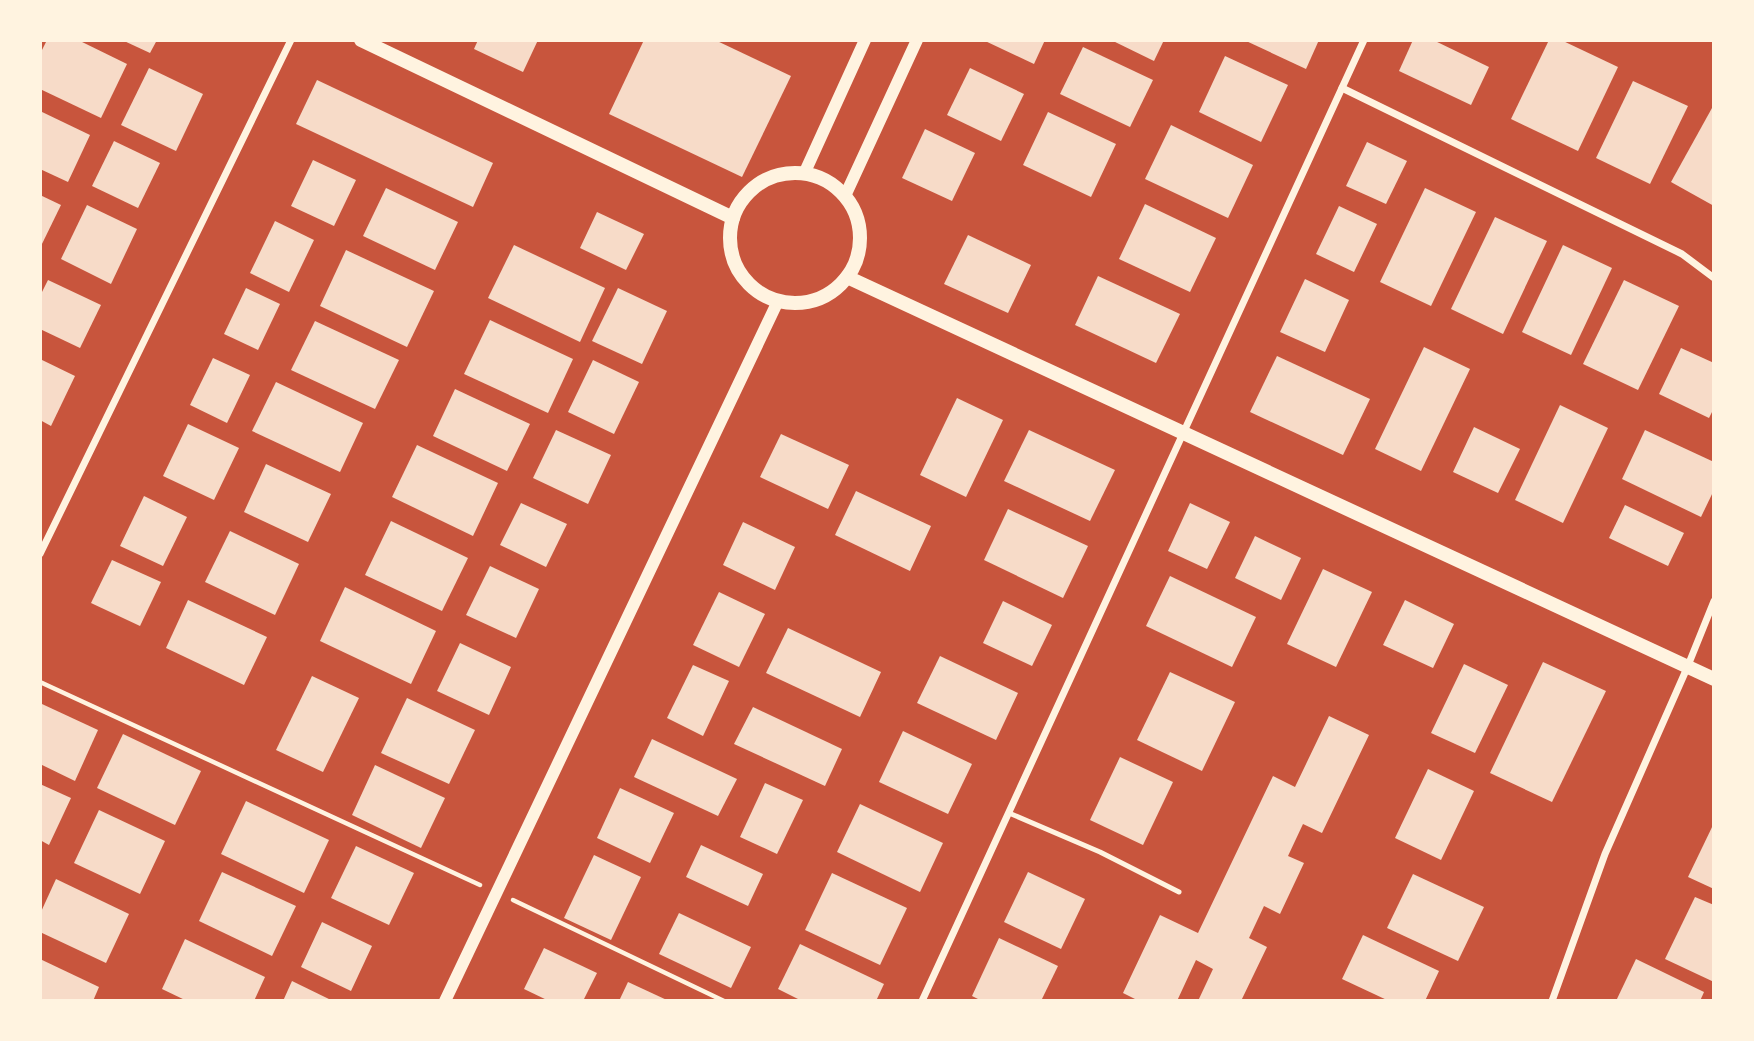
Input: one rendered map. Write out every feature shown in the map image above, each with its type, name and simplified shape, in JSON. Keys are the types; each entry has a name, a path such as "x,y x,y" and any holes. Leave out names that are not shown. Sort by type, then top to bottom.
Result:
{"main road":[{"path":"361,40 733,218"},
{"path":"804,174 820,178 845,196 859,227 860,245 856,262 836,288 809,302 778,301 755,289 737,269 730,244 733,218 744,198 761,183 782,175 804,174"},
{"path":"847,277 1714,679"}],"street":[{"path":"40,554 291,40"},
{"path":"804,174 865,40"},
{"path":"845,196 918,40"},
{"path":"922,1001 1364,40"},
{"path":"1342,88 1682,254 1714,278"},
{"path":"445,1001 778,301"},
{"path":"1552,1001 1605,854 1714,601"}],"lane":[{"path":"1009,813 1100,852 1180,892"}],"path":[{"path":"40,682 496,892 724,1001"}],"building":[{"path":"47,40 78,40 127,64 101,118 40,89 40,54"},
{"path":"122,40 157,40 150,53"},
{"path":"478,40 538,40 523,72 474,49"},
{"path":"644,40 715,40 791,76 742,177 609,114"},
{"path":"983,40 1045,40 1034,64"},
{"path":"1111,40 1164,40 1154,61"},
{"path":"1244,40 1319,40 1306,69"},
{"path":"1413,40 1433,40 1489,67 1471,105 1399,71"},
{"path":"1549,40 1561,40 1618,67 1578,151 1511,119"},
{"path":"1083,47 1153,80 1130,127 1060,94"},
{"path":"1225,56 1288,85 1261,142 1199,112"},
{"path":"149,68 203,94 176,151 121,125"},
{"path":"970,68 1024,94 1001,141 947,115"},
{"path":"317,80 493,163 473,207 296,124"},
{"path":"1633,81 1688,106 1650,184 1596,158"},
{"path":"1712,108 1714,109 1714,206 1671,182"},
{"path":"40,111 90,135 68,182 40,169"},
{"path":"1048,112 1116,144 1091,197 1023,165"},
{"path":"1171,125 1253,165 1228,218 1145,179"},
{"path":"925,129 975,153 952,201 902,178"},
{"path":"114,141 160,163 138,208 92,186"},
{"path":"1367,142 1407,161 1386,204 1346,186"},
{"path":"313,160 356,180 334,226 291,206"},
{"path":"386,188 458,222 435,270 363,236"},
{"path":"1425,188 1476,212 1431,306 1380,282"},
{"path":"40,195 61,205 40,248"},
{"path":"1145,204 1216,238 1190,292 1119,259"},
{"path":"87,205 137,229 111,284 61,259"},
{"path":"1339,206 1377,224 1354,272 1316,254"},
{"path":"597,212 644,234 626,270 580,248"},
{"path":"1495,217 1547,241 1503,334 1451,309"},
{"path":"275,221 314,240 289,292 250,273"},
{"path":"968,235 1031,265 1008,313 944,284"},
{"path":"514,245 605,288 580,342 488,298"},
{"path":"1563,245 1612,268 1571,355 1522,332"},
{"path":"346,250 434,291 407,347 320,306"},
{"path":"1098,276 1180,314 1156,363 1075,325"},
{"path":"1305,279 1349,300 1325,352 1280,332"},
{"path":"48,280 101,305 80,348 40,329 40,296"},
{"path":"1624,280 1679,306 1638,390 1583,364"},
{"path":"246,288 280,304 258,350 224,334"},
{"path":"618,288 667,311 642,364 592,341"},
{"path":"490,320 573,359 548,413 464,374"},
{"path":"315,321 399,360 375,409 291,370"},
{"path":"1424,347 1470,369 1421,471 1375,449"},
{"path":"1681,348 1714,363 1714,408 1709,418 1659,394"},
{"path":"1277,356 1370,399 1343,455 1250,412"},
{"path":"213,358 250,375 227,423 190,405"},
{"path":"40,359 75,376 51,426 40,420"},
{"path":"593,360 639,382 614,434 568,412"},
{"path":"276,382 363,423 340,472 252,431"},
{"path":"455,389 530,424 507,471 433,436"},
{"path":"957,398 1003,420 966,497 920,475"},
{"path":"1560,405 1608,428 1563,523 1515,500"},
{"path":"188,424 239,448 214,500 163,476"},
{"path":"1474,427 1520,449 1498,493 1453,472"},
{"path":"556,430 611,455 588,504 533,478"},
{"path":"1029,430 1115,470 1090,521 1004,481"},
{"path":"1645,430 1714,462 1714,490 1701,517 1622,479"},
{"path":"781,434 849,465 828,509 760,477"},
{"path":"417,445 498,483 473,536 392,497"},
{"path":"266,464 331,494 308,542 244,512"},
{"path":"856,491 931,526 910,571 835,535"},
{"path":"144,496 187,517 163,566 120,546"},
{"path":"521,503 567,524 546,567 500,545"},
{"path":"1190,503 1230,522 1207,569 1168,551"},
{"path":"1625,505 1684,533 1668,566 1609,538"},
{"path":"1008,509 1088,546 1063,598 984,560"},
{"path":"391,521 468,558 442,611 365,575"},
{"path":"743,522 795,547 775,590 723,565"},
{"path":"230,531 299,564 275,615 205,582"},
{"path":"1255,536 1301,558 1281,600 1235,578"},
{"path":"112,560 161,582 140,626 91,603"},
{"path":"490,566 539,589 516,638 466,615"},
{"path":"1323,569 1372,592 1336,667 1287,644"},
{"path":"1170,576 1256,617 1232,667 1146,626"},
{"path":"345,587 436,631 411,684 320,641"},
{"path":"719,592 765,614 739,667 693,645"},
{"path":"188,600 267,637 244,685 166,648"},
{"path":"1405,600 1454,624 1433,668 1383,645"},
{"path":"1003,601 1052,625 1032,666 983,643"},
{"path":"788,628 881,672 860,717 766,673"},
{"path":"460,643 511,667 489,715 437,691"},
{"path":"940,656 1018,693 996,740 917,703"},
{"path":"1543,662 1606,691 1552,802 1490,773"},
{"path":"1464,664 1508,685 1475,753 1431,733"},
{"path":"693,665 729,681 703,736 667,718"},
{"path":"1170,672 1235,702 1202,771 1137,740"},
{"path":"312,676 359,698 323,772 276,750"},
{"path":"407,698 475,730 449,784 381,753"},
{"path":"42,704 98,730 75,781 40,764"},
{"path":"753,707 842,749 825,786 734,744"},
{"path":"1329,716 1369,735 1322,833 1303,824 1288,856 1304,863 1280,914 1264,906 1249,938 1267,947 1241,1001 1198,1001 1213,969 1196,960 1177,1001 1139,1001 1123,993 1160,915 1198,933 1273,776 1295,787"},
{"path":"903,731 972,764 948,814 879,782"},
{"path":"123,734 201,771 175,825 97,788"},
{"path":"652,739 737,779 718,816 634,777"},
{"path":"1120,757 1173,782 1143,845 1090,820"},
{"path":"375,765 445,798 421,848 352,815"},
{"path":"1428,769 1474,791 1441,860 1395,838"},
{"path":"765,783 803,800 777,854 740,837"},
{"path":"40,784 71,798 49,845 40,840"},
{"path":"620,788 674,813 650,863 597,838"},
{"path":"246,801 329,840 304,893 221,854"},
{"path":"860,804 943,843 920,892 837,852"},
{"path":"99,810 165,841 140,894 74,863"},
{"path":"1714,823 1714,889 1688,877"},
{"path":"701,845 763,874 748,906 686,877"},
{"path":"356,846 414,873 389,925 331,898"},
{"path":"594,855 641,877 611,940 564,918"},
{"path":"222,872 296,906 272,956 199,921"},
{"path":"1028,872 1085,899 1061,949 1004,922"},
{"path":"832,873 907,908 880,965 805,930"},
{"path":"1413,874 1484,907 1458,961 1387,928"},
{"path":"56,879 129,914 106,963 40,932 40,914"},
{"path":"1695,897 1714,905 1714,982 1665,959"},
{"path":"679,913 751,947 731,988 659,954"},
{"path":"322,922 372,946 351,991 301,967"},
{"path":"1363,935 1439,971 1425,1001 1389,1001 1342,979"},
{"path":"999,938 1058,966 1041,1001 982,1001 972,996"},
{"path":"185,939 265,977 254,1001 187,1001 162,989"},
{"path":"800,944 884,984 876,1001 802,1001 778,989"},
{"path":"544,948 597,973 583,1001 549,1001 524,989"},
{"path":"40,959 99,987 93,1001 40,1001"},
{"path":"1636,959 1704,992 1700,1001 1616,1001"},
{"path":"292,981 333,1001 283,1001"},
{"path":"628,982 669,1001 619,1001"}]}
